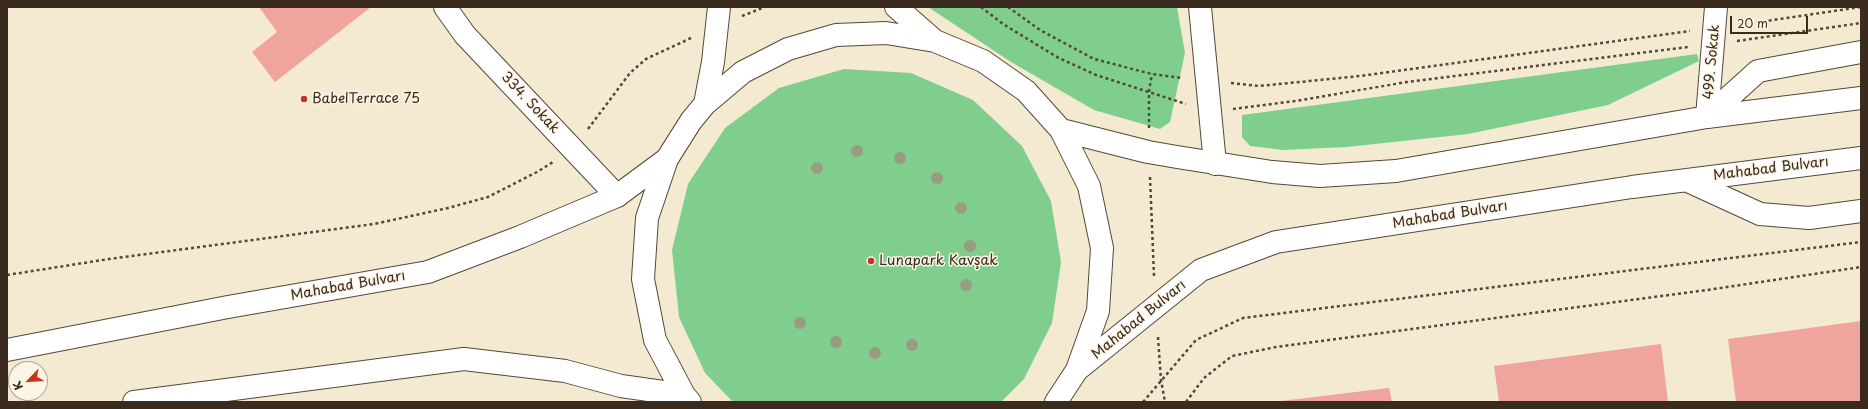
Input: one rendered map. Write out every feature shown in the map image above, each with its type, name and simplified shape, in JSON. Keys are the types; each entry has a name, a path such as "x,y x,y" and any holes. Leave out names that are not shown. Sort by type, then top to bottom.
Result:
{"main road":[{"name":"334. Sokak","path":"445,7 465,35 617,196"},
{"path":"896,7 936,42"},
{"path":"1200,7 1215,164"},
{"path":"705,104 713,62 718,17"},
{"name":"499. Sokak","path":"1707,117 1714,26"},
{"path":"687,398 655,340 643,279 647,218 667,160 682,134 705,104 743,72 788,49 836,35 886,33 936,42 983,61 1026,91 1061,130 1090,186 1102,248 1098,311 1077,370 1056,402"},
{"path":"1707,117 1758,71 1861,52"},
{"path":"1061,130 1148,152 1215,164 1320,176 1396,171 1707,117 1861,98"},
{"name":"Mahabad Bulvarı","path":"1077,370 1201,270 1276,242 1686,180 1861,158"},
{"name":"Mahabad Bulvarı","path":"7,350 221,309 428,272 520,237 617,196 667,160"},
{"path":"1686,180 1760,214 1809,218 1861,211"},
{"path":"7,337 30,346"},
{"path":"134,402 201,398 464,359 565,371 622,386 687,398"}],"path":[{"path":"7,275 109,259 374,224 448,208 488,197 537,172 573,148 630,73 646,59 718,17 765,7"},
{"path":"981,7 1003,24 1057,57 1096,75 1210,112 1295,101 1407,82 1714,26 1861,23"},
{"path":"1008,7 1040,30 1094,59 1152,74 1259,86 1360,76 1714,26 1861,7"},
{"path":"1152,74 1149,91 1148,152 1155,307 1161,380 1165,402"},
{"path":"1144,402 1196,340 1244,318 1861,242"},
{"path":"1186,402 1204,378 1232,356 1276,347 1708,290 1861,267"}],"green space":[{"path":"928,7 1177,7 1185,53 1170,122 1160,129 1094,110 1011,62"},
{"path":"1697,54 1699,61 1608,105 1468,134 1347,147 1283,150 1250,146 1242,137 1242,115"},
{"path":"844,69 911,73 973,100 1022,146 1051,201 1061,262 1052,323 1024,379 1001,402 733,402 705,373 679,317 672,250 688,184 725,128 779,88"}],"building":[{"path":"259,7 371,7 275,82 252,52 277,32"},
{"path":"1861,321 1861,402 1736,402 1728,339"},
{"path":"1661,344 1668,402 1499,402 1494,366"},
{"path":"1389,388 1392,402 1281,402 1281,401"}],"place":[{"name":"BabelTerrace 75","path":"304,99"},
{"name":"Lunapark Kavşak","path":"871,261"}]}
